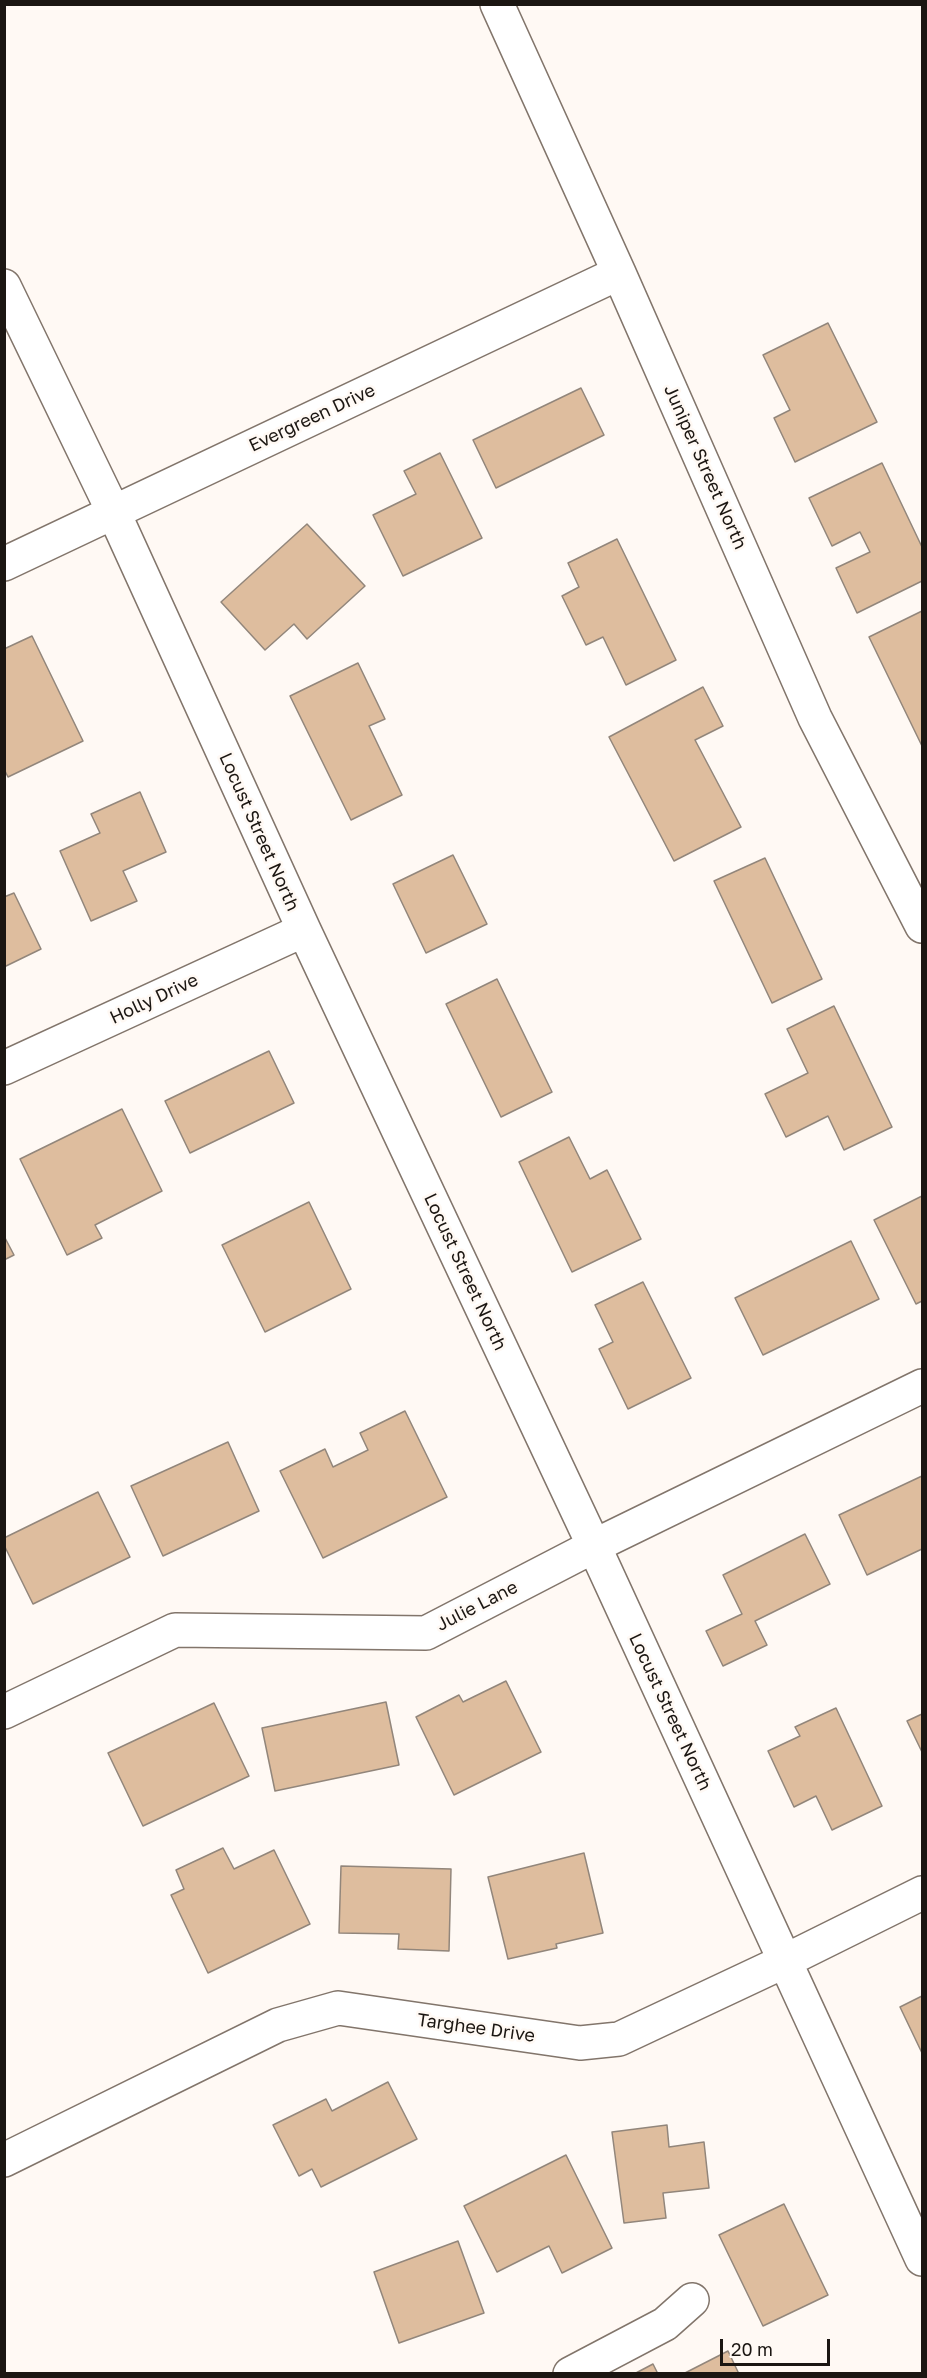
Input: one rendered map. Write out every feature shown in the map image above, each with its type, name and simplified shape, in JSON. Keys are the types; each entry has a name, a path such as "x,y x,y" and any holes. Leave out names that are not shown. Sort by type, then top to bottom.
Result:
{"street":[{"name":"Juniper Street North","path":"497,4 619,273 815,718 922,926"},
{"name":"Evergreen Drive","path":"4,564 619,273"},
{"name":"Locust Street North","path":"4,286 113,512 304,930 594,1546 922,2259"},
{"name":"Holly Drive","path":"4,1068 304,930"},
{"name":"Julie Lane","path":"4,1712 175,1630 426,1633 594,1546 922,1386"},
{"name":"Targhee Drive","path":"16,2155 278,2025 338,2008 580,2043 619,2039 922,1893"},
{"path":"570,2373 665,2324 692,2300"}],"building":[{"path":"828,323 877,422 795,462 774,418 790,410 763,355"},
{"path":"581,388 604,435 496,488 473,440"},
{"path":"440,453 482,538 403,576 373,515 416,494 404,471"},
{"path":"882,463 922,547 922,581 857,613 836,568 870,552 860,532 832,546 809,498"},
{"path":"307,524 365,586 307,639 294,624 265,650 221,602"},
{"path":"617,539 676,660 626,685 603,637 586,645 562,596 579,587 568,563"},
{"path":"922,611 922,746 869,637"},
{"path":"32,636 83,741 8,777 4,769 4,649"},
{"path":"358,663 385,719 369,726 402,795 351,820 290,696"},
{"path":"703,687 723,726 695,740 741,827 674,861 609,737"},
{"path":"140,792 166,852 123,871 137,901 91,921 60,851 100,833 91,814"},
{"path":"453,855 487,924 426,953 393,884"},
{"path":"765,858 822,979 772,1003 714,881"},
{"path":"14,893 41,949 4,967 4,897"},
{"path":"497,979 552,1092 501,1117 446,1004"},
{"path":"834,1006 892,1127 844,1150 828,1116 786,1137 765,1094 808,1073 787,1029"},
{"path":"269,1051 294,1103 190,1153 165,1101"},
{"path":"122,1109 162,1191 95,1225 102,1238 67,1255 20,1159"},
{"path":"569,1137 590,1179 607,1170 641,1239 572,1272 519,1162"},
{"path":"922,1196 922,1301 916,1304 874,1220"},
{"path":"309,1202 351,1289 265,1332 222,1245"},
{"path":"4,1236 14,1255 4,1260"},
{"path":"851,1241 879,1299 763,1355 735,1298"},
{"path":"643,1282 691,1378 628,1409 599,1349 613,1342 595,1305"},
{"path":"405,1411 447,1497 323,1558 280,1471 325,1449 333,1467 368,1450 360,1433"},
{"path":"228,1442 259,1511 163,1556 131,1486"},
{"path":"922,1476 922,1549 867,1575 839,1515"},
{"path":"98,1492 130,1557 33,1604 4,1545 4,1538"},
{"path":"805,1534 830,1584 755,1621 767,1645 723,1666 706,1631 742,1614 723,1575"},
{"path":"506,1681 541,1752 454,1795 416,1717 459,1695 463,1702"},
{"path":"386,1702 399,1765 275,1791 262,1728"},
{"path":"214,1703 249,1776 143,1826 108,1753"},
{"path":"836,1708 882,1806 832,1830 816,1796 794,1807 768,1751 800,1736 795,1727"},
{"path":"922,1714 922,1752 907,1721"},
{"path":"223,1848 234,1869 274,1850 310,1924 208,1973 171,1895 184,1889 176,1870"},
{"path":"584,1853 603,1933 556,1944 557,1948 508,1959 488,1877"},
{"path":"341,1866 451,1869 449,1951 398,1949 399,1934 339,1933"},
{"path":"922,1996 922,2053 900,2007"},
{"path":"388,2082 417,2139 321,2187 312,2169 299,2176 273,2125 326,2099 332,2111"},
{"path":"667,2125 669,2147 704,2142 709,2188 663,2193 666,2218 624,2223 612,2132"},
{"path":"566,2155 612,2248 562,2273 549,2246 497,2272 464,2206"},
{"path":"784,2204 828,2295 763,2326 719,2235"},
{"path":"458,2241 484,2313 399,2343 374,2272"},
{"path":"728,2351 739,2374 683,2374"},
{"path":"653,2364 658,2374 634,2374"}]}
